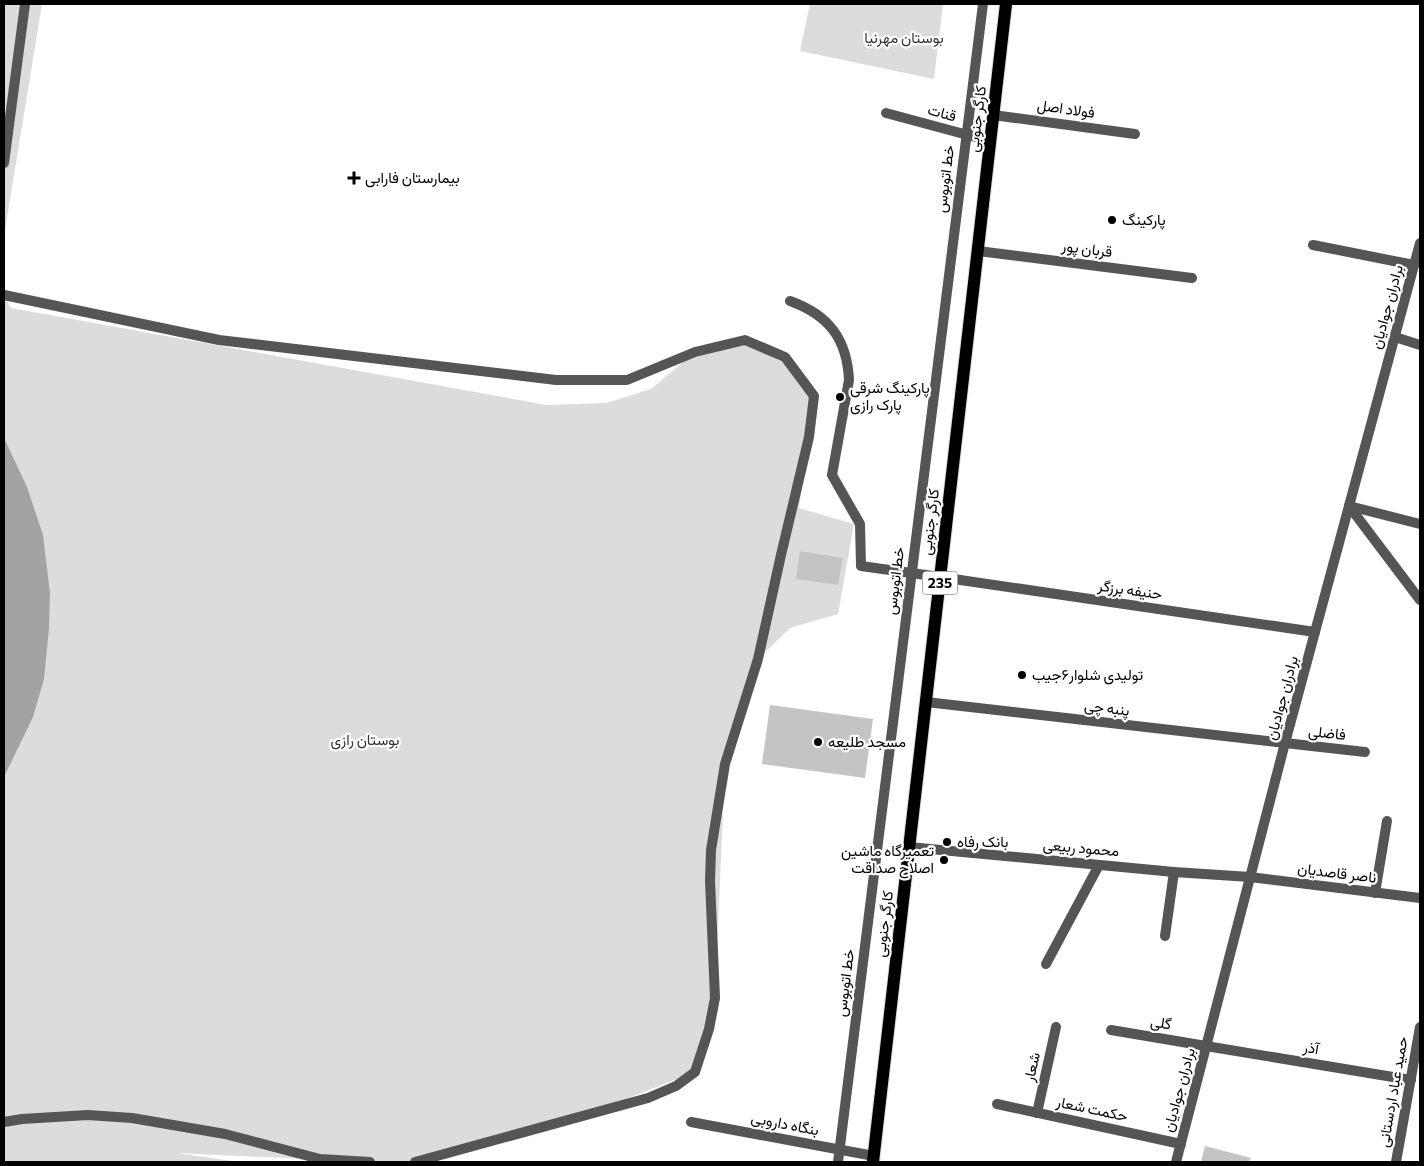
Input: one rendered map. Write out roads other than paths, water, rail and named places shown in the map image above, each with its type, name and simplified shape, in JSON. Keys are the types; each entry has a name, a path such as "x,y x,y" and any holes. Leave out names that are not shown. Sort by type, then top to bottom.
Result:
{"main road":[{"name":"کارگر جنوبی","path":"873,1159 1006,4"}],"street":[{"path":"4,163 25,4"},
{"name":"خط اتوبوس","path":"838,1162 983,4"},
{"name":"قنات","path":"886,113 990,141"},
{"name":"فولاد اصل","path":"993,115 1135,134"},
{"name":"برادران جوادیان","path":"1176,1162 1285,743 1420,242"},
{"path":"1313,245 1414,265"},
{"name":"قربان پور","path":"978,251 1192,278"},
{"path":"4,295 219,340 556,380 627,380 695,352 745,340 785,357 814,396 809,437 758,658 725,764 712,850 710,881 715,998 695,1072 676,1086 648,1098 414,1162"},
{"name":"حنیفه برزگر","path":"790,301 804,306 829,324 838,336 848,365 848,380 832,475 860,524 860,566 1315,632"},
{"path":"1395,337 1420,344"},
{"path":"1350,506 1420,524"},
{"path":"1350,506 1420,600"},
{"name":"پنبه چی","path":"926,702 1285,743"},
{"name":"فاضلی","path":"1285,743 1365,752"},
{"path":"1375,893 1387,821"},
{"name":"محمود ربیعی","path":"910,847 1250,878"},
{"path":"1046,964 1099,865"},
{"path":"1165,936 1174,872"},
{"name":"ناصر قاصدیان","path":"1250,878 1420,898"},
{"name":"شعار","path":"1037,1113 1056,1027"},
{"name":"حمید عباد اردستانی","path":"1396,1162 1420,1027"},
{"name":"گلی","path":"1111,1030 1206,1046"},
{"name":"آذر","path":"1206,1046 1411,1080"},
{"name":"حکمت شعار","path":"997,1104 1181,1144"},
{"path":"4,1122 88,1115 132,1118 225,1134 320,1160 370,1162"},
{"name":"بنگاه داروبی","path":"691,1122 873,1159"}],"place":[{"name":"بیمارستان فارابی","path":"354,178"},
{"name":"پارکینگ","path":"1112,220"},
{"name":"پارکینگ شرقی پارک رازی","path":"840,397"},
{"name":"تولیدی شلوار۶جیب","path":"1022,675"},
{"name":"مسجد طلیعه","path":"818,742"},
{"name":"بانک رفاه","path":"947,842"},
{"name":"تعمیرگاه ماشین اصلاح صداقت","path":"944,860"}],"park label":[{"name":"بوستان مهرنیا","path":"904,38"},
{"name":"بوستان رازی","path":"365,740"}]}
